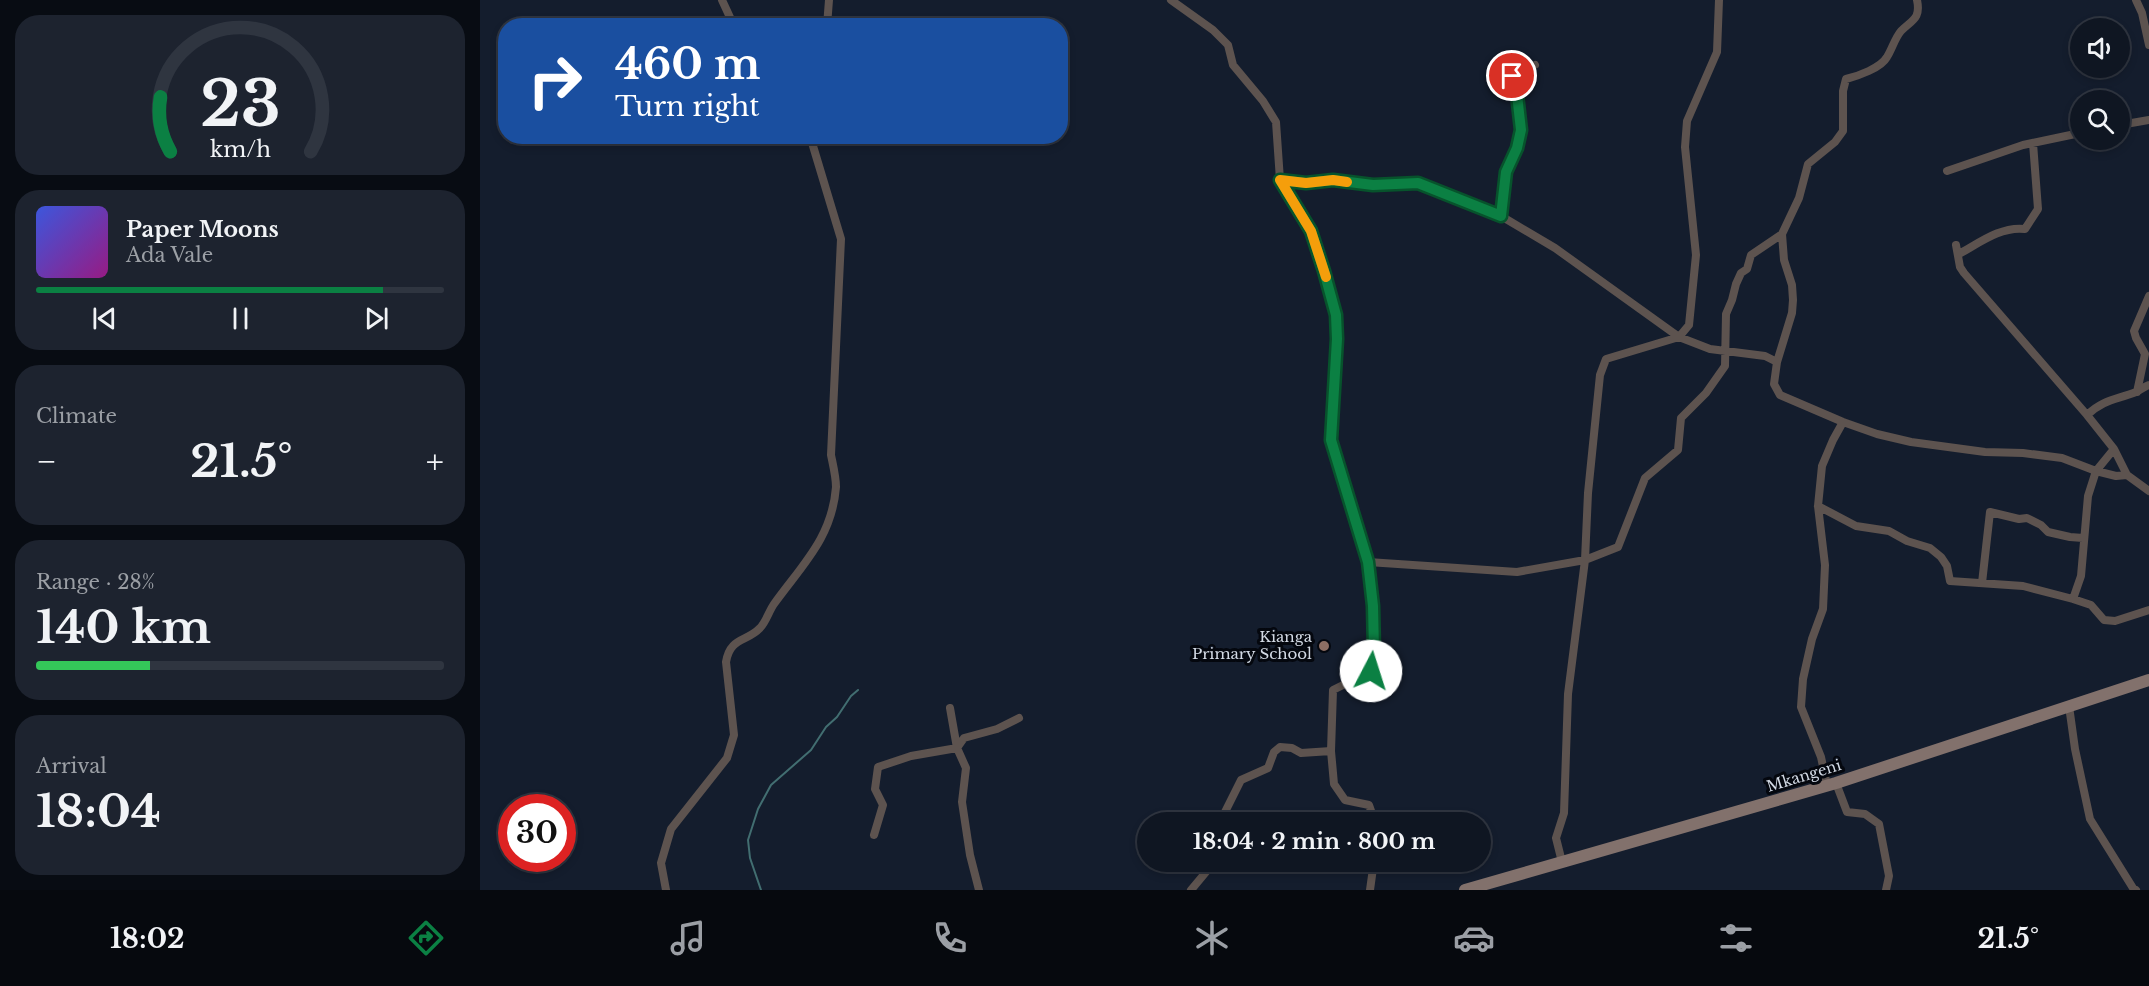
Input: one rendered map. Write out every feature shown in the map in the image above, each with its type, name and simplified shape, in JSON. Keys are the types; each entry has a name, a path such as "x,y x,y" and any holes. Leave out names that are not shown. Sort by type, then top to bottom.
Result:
{"street":[{"path":"722,0 730,18"},
{"path":"828,18 829,0"},
{"path":"1171,0 1213,30 1228,45 1233,65 1263,101 1276,122 1280,180 1311,231 1336,315 1337,339 1331,440 1368,562 1373,606 1374,651 1371,671 1333,690 1331,751 1334,784 1345,800 1369,805 1371,812"},
{"path":"1562,862 1557,838 1564,813 1568,694 1585,560 1588,493 1600,375 1606,359 1679,337 1689,325 1696,255 1685,147 1687,121 1717,52 1719,0"},
{"path":"1917,0 1917,16 1901,31 1886,60 1862,75 1846,79 1843,91 1843,131 1835,142 1808,164 1799,198 1782,234 1784,260 1792,285 1793,300 1792,313 1777,362 1774,384 1780,395 1877,434 1911,442 1985,452 2023,453 2062,458 2096,471 2127,476"},
{"path":"2136,0 2145,11 2149,45"},
{"path":"1501,216 1506,172 1517,148 1521,130 1516,86 1512,76 1535,65"},
{"path":"2130,123 2149,120"},
{"path":"1947,171 2033,143 2070,135"},
{"path":"2033,143 2038,209 2025,229 2006,230 1958,249 1960,267 2114,449 2127,476 2149,491"},
{"path":"666,890 661,863 671,829 727,758 734,735 726,662 728,652 738,640 760,628 773,605 816,547 831,518 836,485 831,455 841,239 813,144"},
{"path":"1280,180 1306,183 1333,180 1373,185 1418,183 1501,216 1560,251 1679,337 1704,347 1765,356 1777,362"},
{"path":"1368,562 1517,572 1585,560 1618,547 1645,478 1678,450 1681,418 1706,393 1725,366 1726,314 1741,273 1747,269 1751,255 1782,234"},
{"path":"2137,392 2145,354 2134,331 2146,311 2149,296"},
{"path":"2087,416 2097,406 2137,392 2149,385"},
{"path":"1843,422 1822,466 1818,506 1825,565 1823,609 1809,649 1803,679 1801,707 1831,784 1847,812 1865,814 1879,824 1889,876 1886,890"},
{"path":"2073,599 2081,576 2088,496 2096,471 2114,449"},
{"path":"1818,506 1856,526 1889,531 1907,541 1930,548 1941,557 1947,566 1950,581 2023,586 2091,605 2104,620 2115,621 2149,610"},
{"path":"1982,583 1990,512 2027,518 2048,531 2083,538"},
{"name":"Mkangeni","path":"1465,890 1831,784 2149,680"},
{"path":"2069,706 2075,749 2090,819 2136,890"},
{"path":"950,708 957,748 966,768 962,802 970,855 979,890"},
{"path":"874,835 883,805 875,789 878,767 911,756 957,748 964,738 997,729 1019,718"},
{"path":"1225,812 1241,780 1268,768 1274,752 1280,747 1292,747 1301,753 1331,751"},
{"path":"1191,890 1206,872"},
{"path":"1370,890 1372,872"}],"waterway":[{"path":"761,890 750,858 748,840 758,809 771,785 811,750 826,727 858,690"}],"slow traffic":[{"path":"1326,277 1311,231 1280,180 1306,183 1333,180 1347,182"}],"place":[{"name":"Kianga Primary School","path":"1324,646"}],"route":[{"path":"1371,671 1374,651 1373,606 1368,562 1331,440 1337,339 1336,315 1311,231 1280,180 1306,183 1333,180 1373,185 1418,183 1501,216 1506,172 1517,148 1521,130 1516,86 1512,76"}]}
